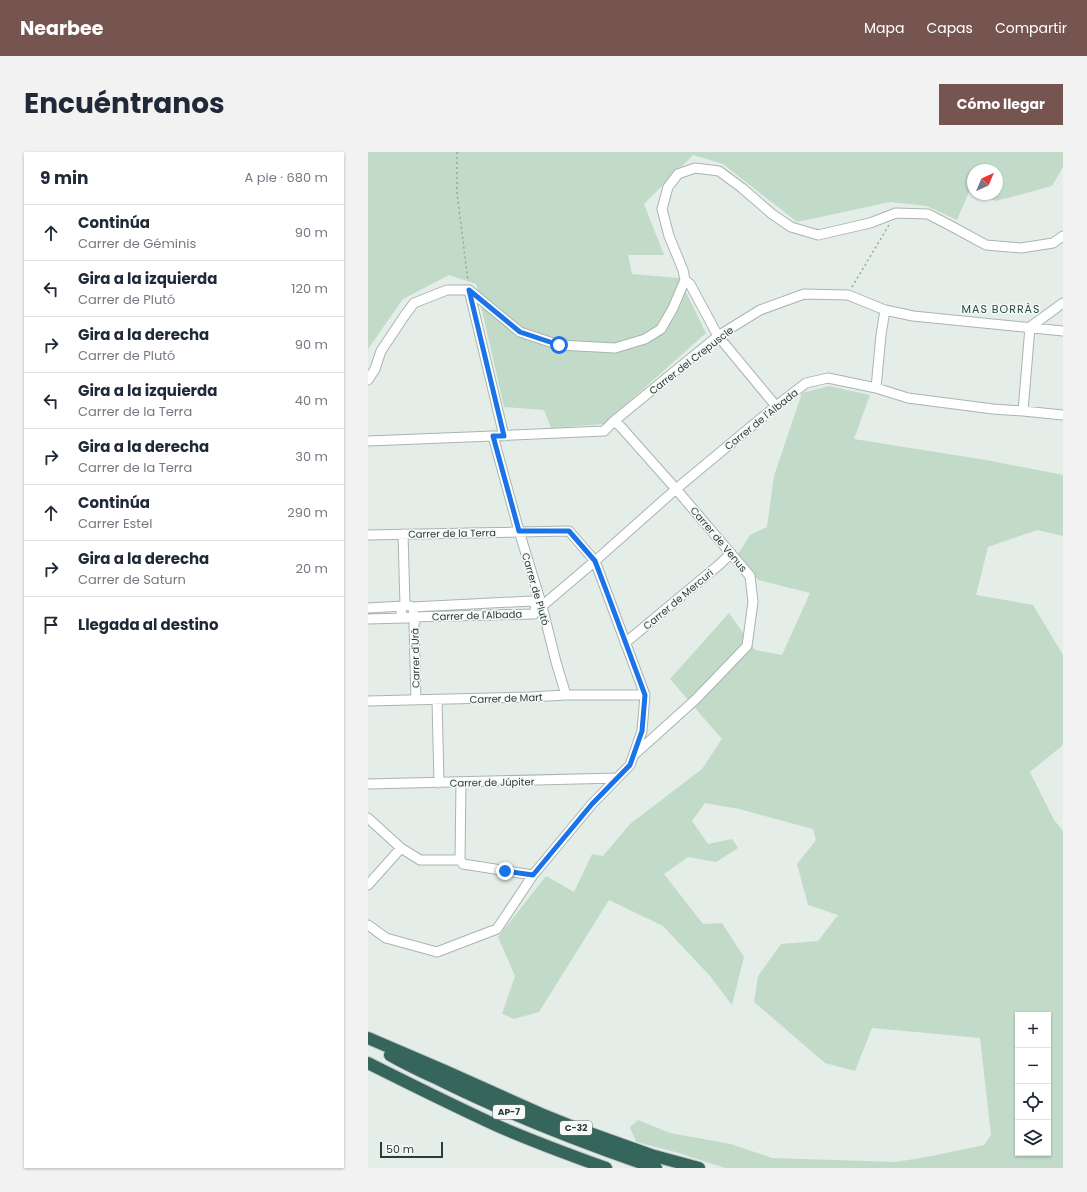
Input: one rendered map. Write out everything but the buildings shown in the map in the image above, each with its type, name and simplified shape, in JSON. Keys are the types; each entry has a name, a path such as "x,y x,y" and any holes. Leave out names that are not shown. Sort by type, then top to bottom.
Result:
{"highway":[{"name":"C-32","path":"368,1038 581,1130 651,1155 699,1168"},
{"name":"AP-7","path":"368,1042 399,1060 497,1107 576,1140 656,1168"},
{"name":"AP-7","path":"368,1063 501,1127 540,1144 606,1168"},
{"path":"501,1127 584,1168"}],"street":[{"path":"368,380 375,369 381,351 414,303 447,290 469,290 520,332 559,345 615,348 645,338 661,329 673,308 685,280 683,270 669,236 662,209 668,186 678,174 695,168 719,171 742,188 772,214 791,227 818,235 870,224 896,213 928,214 986,245 1021,248 1053,243 1063,236"},
{"path":"685,280 690,284 718,336 776,406"},
{"path":"469,290 504,436"},
{"name":"Carrer del Crepuscle","path":"368,440 604,431 614,421 718,336 760,310 804,294 848,295 885,310 913,316 1063,331"},
{"path":"1023,411 1030,327 1063,303"},
{"path":"876,388 885,310"},
{"name":"Carrer de l'Albada","path":"368,618 534,614 539,606 595,561 676,489 806,383 828,378 876,388 908,398 993,409 1063,415"},
{"name":"Carrer de Venus","path":"614,421 676,489 750,576 753,602 748,646 695,700 633,756"},
{"name":"Carrer de Plutó","path":"493,436 539,606 566,695"},
{"name":"Carrer de la Terra","path":"368,535 569,531 595,561"},
{"path":"403,534 407,606"},
{"name":"Carrer de Mercuri","path":"625,643 720,564 731,553"},
{"path":"368,925 386,938 437,952 497,929 533,875 592,804 630,765 642,731 645,695 595,561"},
{"name":"Carrer de l'Albada","path":"368,608 532,601 539,606"},
{"name":"Carrer d'Urà","path":"407,606 414,612 411,617 414,624 416,700"},
{"name":"Carrer de Mart","path":"368,701 566,695 645,695"},
{"path":"437,700 439,783"},
{"name":"Carrer de Júpiter","path":"368,784 617,778"},
{"path":"461,782 460,860 463,864 533,875"},
{"path":"368,818 401,848 420,860 460,860"},
{"path":"368,885 401,848"}],"path":[{"path":"457,152 457,193 469,290"},
{"path":"848,295 896,213"}],"green space":[{"path":"368,152 1063,152 1063,167 1052,186 1003,199 1003,164 967,164 967,197 957,220 927,206 890,202 797,222 723,164 693,155 644,204 664,255 628,255 632,274 679,278 706,333 604,424 551,428 544,410 504,407 476,284 449,275 403,299 368,349"},
{"path":"829,386 870,395 854,439 986,460 1063,475 1063,536 1037,530 988,547 976,595 1033,605 1063,655 1063,745 1030,772 1054,820 1063,831 1063,1168 725,1168 679,1153 636,1142 630,1127 638,1120 670,1133 731,1144 772,1158 896,1162 984,1145 991,1135 980,1038 872,1028 855,1071 825,1063 754,1002 758,976 781,944 818,941 838,915 808,905 797,864 816,840 813,829 739,809 705,803 692,821 708,844 732,839 738,848 716,862 688,857 664,874 703,924 722,923 744,957 732,1005 710,976 663,926 609,900 539,1012 514,1019 502,1014 515,976 498,937 546,876 574,892 592,854 603,856 630,824 702,769 722,739 670,679 729,613 755,650 782,655 810,593 758,580 738,554 750,535 767,527 774,476 802,393"}],"district":[{"name":"MAS BORRÀS","path":"1001,309"}],"route":[{"path":"505,871 533,875 592,804 630,765 642,731 645,695 595,561 569,531 519,531 493,436 504,436 469,290 520,332 559,345"}]}
